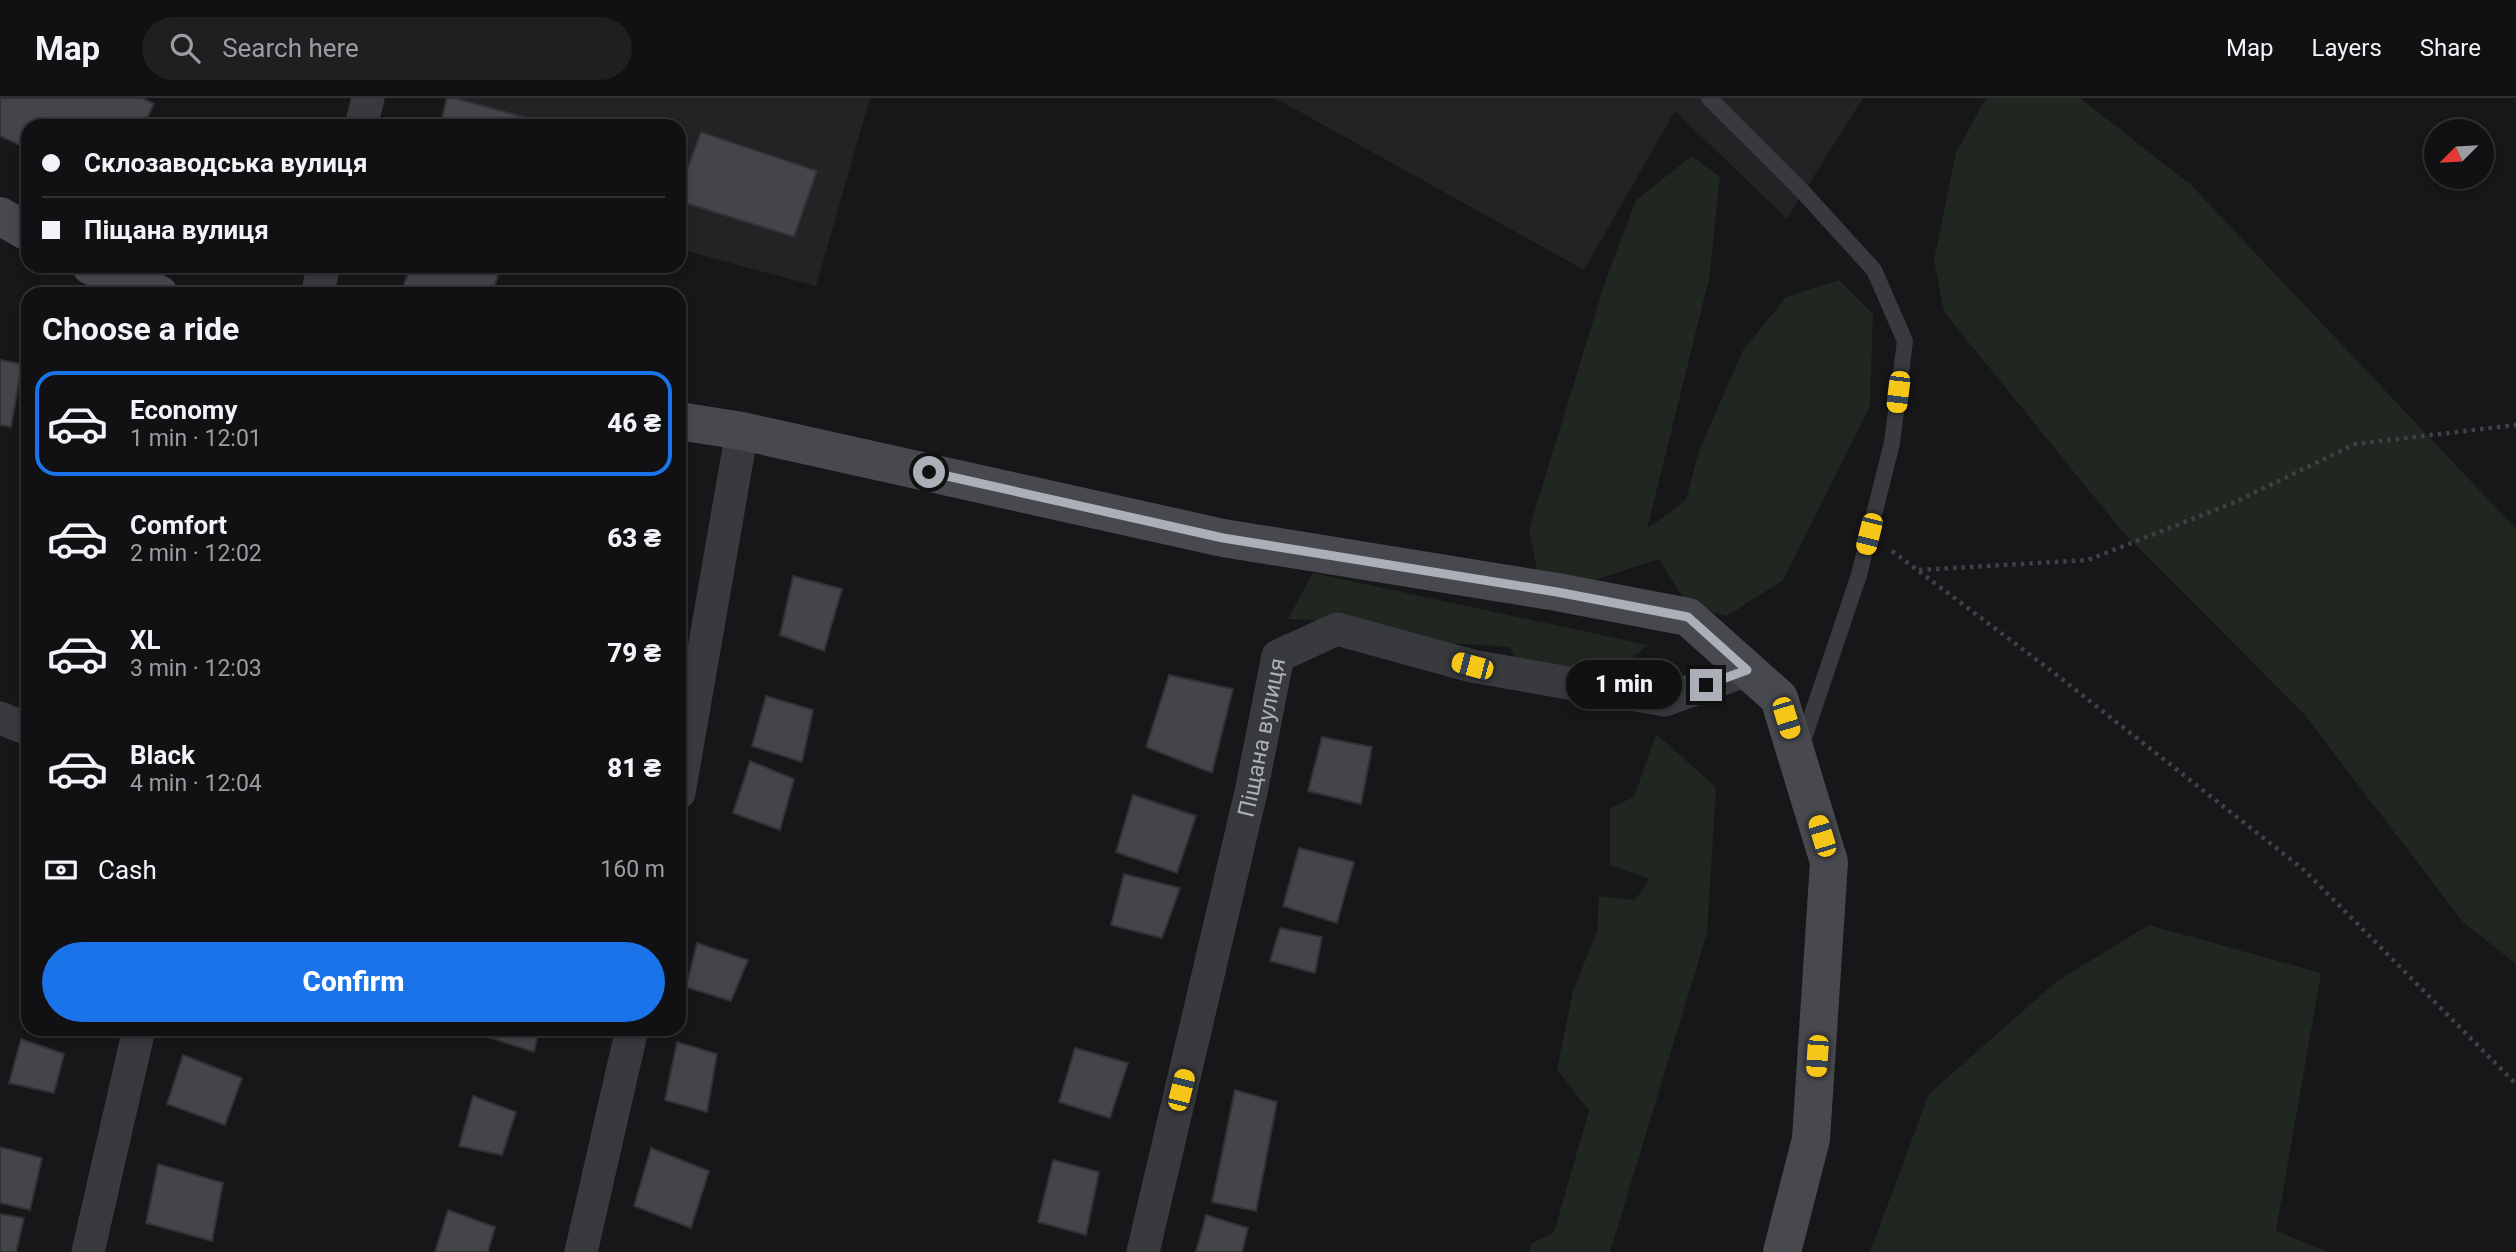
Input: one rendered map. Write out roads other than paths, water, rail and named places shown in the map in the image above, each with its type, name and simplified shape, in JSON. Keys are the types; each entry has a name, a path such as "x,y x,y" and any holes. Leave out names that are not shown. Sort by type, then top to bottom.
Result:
{"street":[{"path":"363,119 368,98"},
{"path":"0,216 21,228"},
{"path":"108,273 142,287"},
{"path":"686,422 742,431 1223,538 1557,592 1688,617 1779,698 1829,862 1811,1139 1783,1252"},
{"path":"686,753 742,431"},
{"name":"Піщана вулиця","path":"1143,1252 1251,792 1278,656 1337,629 1472,666 1665,700 1747,670"},
{"path":"0,718 21,726"},
{"path":"88,1252 137,1036"},
{"path":"581,1252 630,1036"}],"lane":[{"path":"1710,98 1804,193 1874,270 1905,341 1892,443 1859,575 1798,758"}]}
